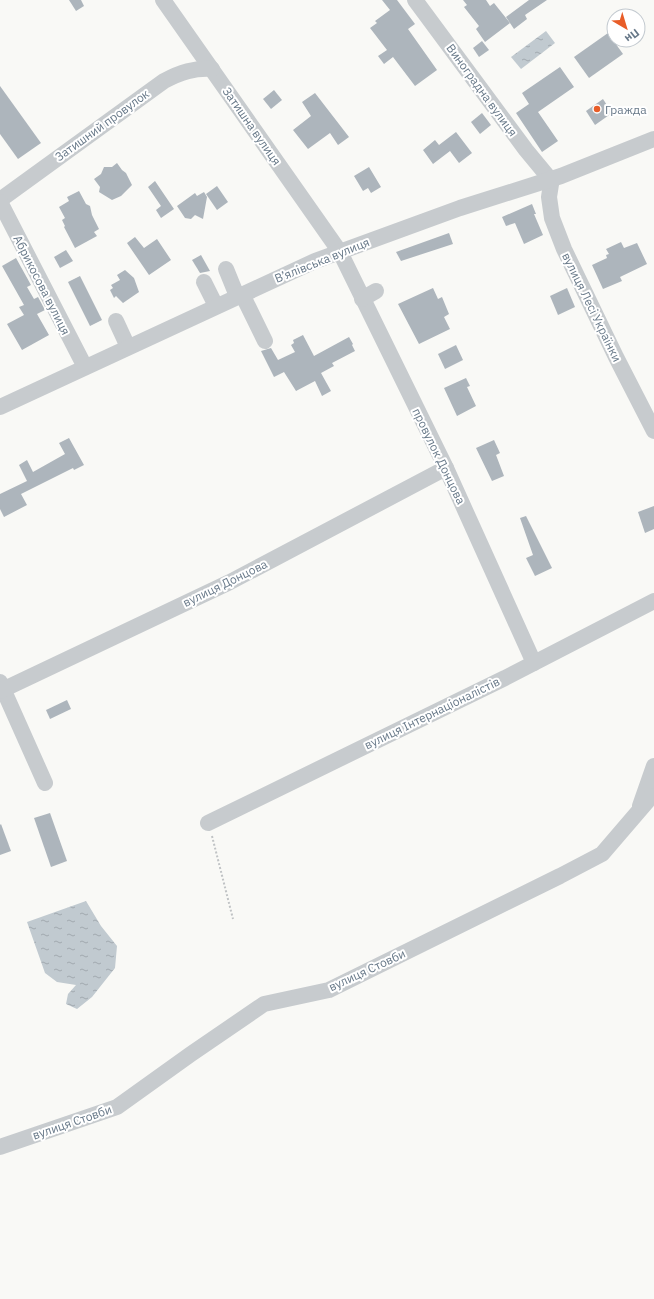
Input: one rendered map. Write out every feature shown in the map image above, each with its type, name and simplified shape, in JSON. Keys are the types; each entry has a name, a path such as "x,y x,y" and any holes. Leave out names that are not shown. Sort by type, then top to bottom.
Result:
{"street":[{"name":"Затишна вулиця","path":"163,0 340,252"},
{"name":"Виноградна вулиця","path":"415,0 526,150 551,179"},
{"name":"Затишний провулок","path":"0,201 164,81 181,72 196,68 212,69"},
{"name":"В’ялівська вулиця","path":"0,407 315,261 460,208 551,179 654,139"},
{"name":"вулиця Лесі Українки","path":"551,179 544,206 552,218 565,259 654,431"},
{"name":"Абрикосова вулиця","path":"0,201 85,367"},
{"name":"провулок Донцова","path":"340,252 446,468 534,663"},
{"path":"226,269 265,341"},
{"path":"204,282 216,306"},
{"path":"362,299 376,291"},
{"path":"116,321 128,347"},
{"name":"вулиця Донцова","path":"1,687 230,582 446,468"},
{"name":"вулиця Інтернаціоналістів","path":"208,823 534,663 654,601"},
{"path":"1,687 45,783"},
{"path":"638,812 654,766"},
{"name":"вулиця Стовби","path":"0,1147 117,1107 264,1004 329,990 602,854 650,798 654,796"}],"path":[{"path":"208,823 234,919"}],"water":[{"path":"546,31 555,43 521,69 511,57"},
{"path":"86,901 101,926 117,946 115,968 92,997 77,1009 66,1004 68,994 76,985 57,982 45,973 27,922"}],"building":[{"path":"69,0 81,0 84,6 76,11"},
{"path":"382,0 397,0 415,24 408,29 437,70 415,86 393,57 384,64 378,56 387,50 370,28 377,23 375,21 390,10"},
{"path":"463,0 486,0 490,6 494,3 510,23 485,42 476,29 479,26 464,7 467,5"},
{"path":"529,0 547,0 525,15 527,19 514,29 506,17"},
{"path":"606,34 606,48 619,48 623,54 589,78 574,57"},
{"path":"482,41 489,50 479,57 473,48"},
{"name":"Гражда","path":"560,67 574,87 538,112 558,141 542,152 516,113 529,104 522,93"},
{"path":"0,86 41,143 18,159 0,134"},
{"path":"274,90 282,100 271,109 263,99"},
{"path":"315,93 349,137 338,145 330,133 308,149 293,130 311,116 302,102"},
{"path":"603,99 612,113 595,125 586,111"},
{"path":"482,113 491,125 480,134 471,122"},
{"path":"456,132 472,153 459,163 450,151 433,164 423,150 435,140 439,145"},
{"path":"117,163 126,173 132,185 121,196 112,200 99,192 100,187 94,179 101,174 104,167 112,167"},
{"path":"369,167 381,187 371,193 368,188 363,191 354,176"},
{"path":"155,181 174,209 161,218 156,210 161,206 148,187"},
{"path":"217,186 228,202 217,210 206,194"},
{"path":"79,191 86,204 90,206 92,215 99,229 94,232 97,236 75,248 64,227 65,226 62,220 65,218 59,207 69,201 67,197"},
{"path":"204,192 207,197 203,219 195,215 191,219 185,218 177,206 195,193 197,196"},
{"path":"532,204 536,214 534,214 543,235 524,244 515,223 506,226 502,217"},
{"path":"449,233 453,244 401,261 396,252"},
{"path":"135,237 144,248 157,239 171,260 149,275 127,243"},
{"path":"621,242 624,248 637,243 647,264 620,277 622,281 603,289 592,265 607,258 606,255 609,254 606,249"},
{"path":"66,250 73,261 60,268 54,257"},
{"path":"201,255 210,271 200,273 192,260"},
{"path":"16,258 31,285 27,287 34,299 38,297 45,310 37,314 49,335 22,350 7,324 24,315 19,307 24,305 2,266"},
{"path":"125,270 134,278 139,292 123,303 116,296 114,298 110,290 113,288 111,285 120,280 117,275"},
{"path":"80,276 102,320 90,326 68,282"},
{"path":"433,288 438,299 442,297 449,314 444,317 450,329 419,344 398,304"},
{"path":"567,288 575,307 558,315 550,296"},
{"path":"303,335 314,356 349,337 353,344 352,345 355,351 332,363 334,366 321,373 331,391 322,396 315,381 296,391 284,372 274,377 261,351 271,348 278,360 295,352 291,345 294,343 293,340"},
{"path":"456,345 463,360 445,369 438,354"},
{"path":"466,378 470,386 467,387 476,406 457,416 444,388"},
{"path":"69,438 84,465 74,470 73,468 21,494 27,505 4,517 0,509 0,494 27,481 19,465 27,460 33,472 65,454 59,443"},
{"path":"494,440 500,453 496,455 504,476 492,481 476,448"},
{"path":"654,506 654,529 645,533 638,512"},
{"path":"526,516 552,568 535,576 526,558 533,555 520,518"},
{"path":"67,700 71,709 50,719 46,710"},
{"path":"50,813 67,861 51,867 34,818"},
{"path":"1,824 11,851 0,855 0,825"}],"place":[{"name":"Гражда","path":"597,109"}]}
